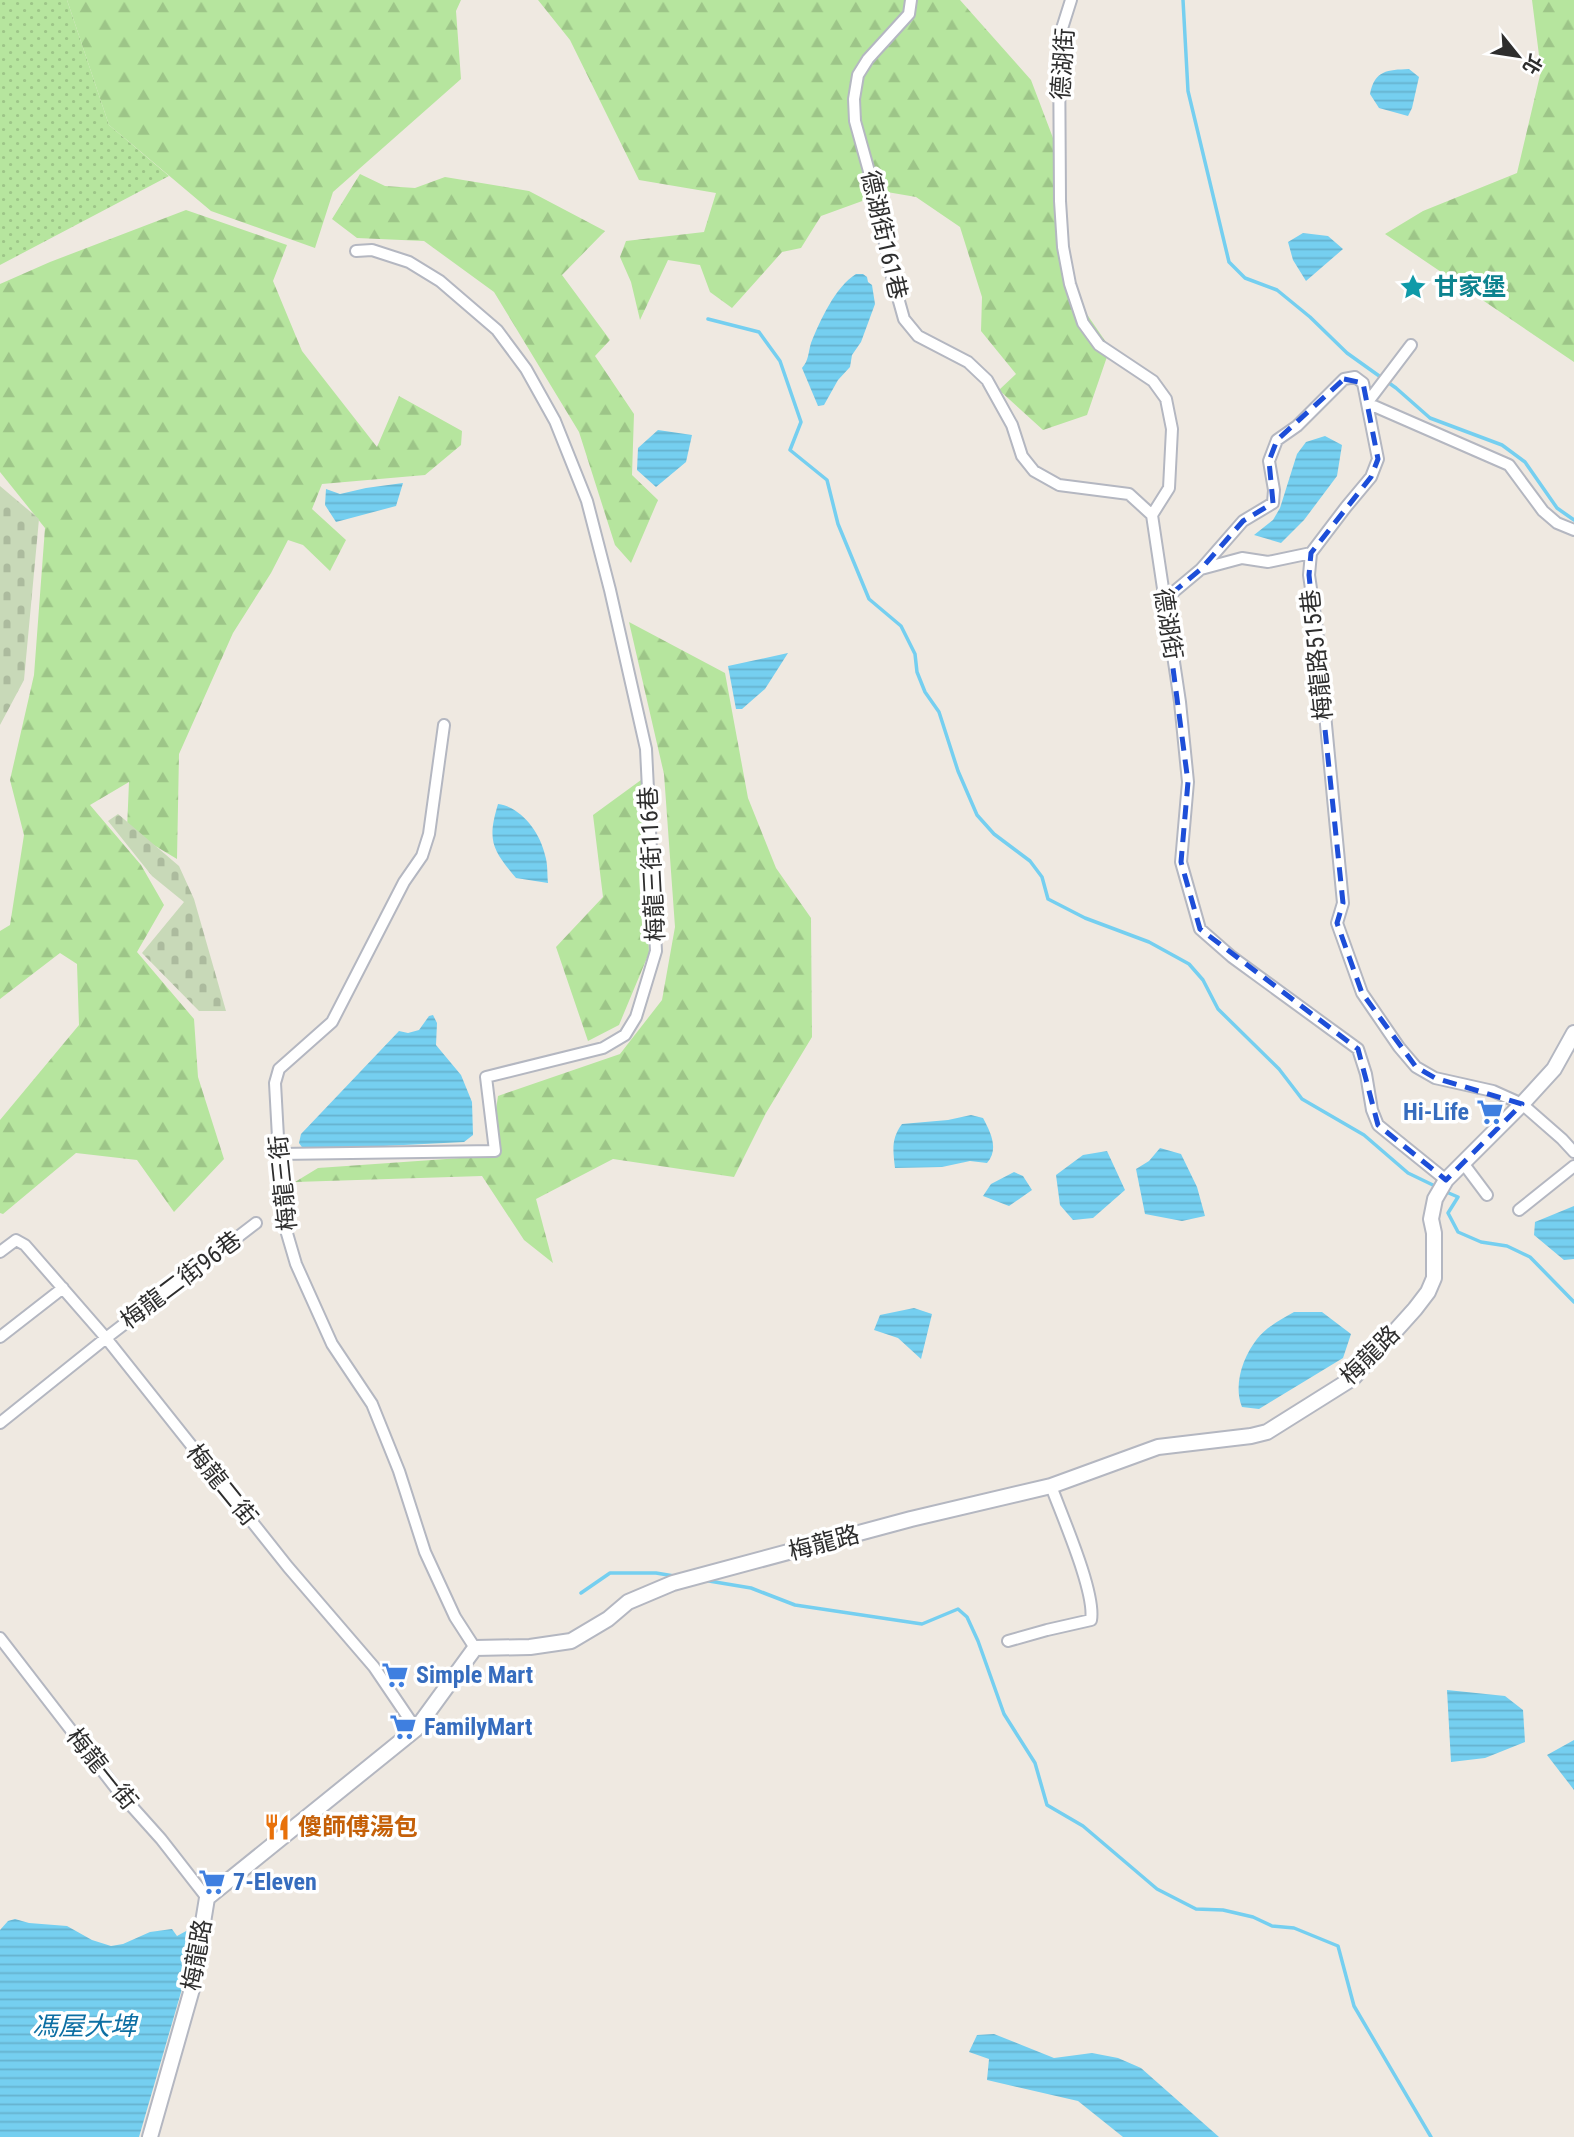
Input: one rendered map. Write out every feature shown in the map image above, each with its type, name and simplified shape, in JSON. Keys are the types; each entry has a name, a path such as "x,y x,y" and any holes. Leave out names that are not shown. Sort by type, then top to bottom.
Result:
{"street":[{"name":"德湖街161巷","path":"911,0 908,15 867,59 858,75 854,99 855,121 875,193 890,269 904,319 918,336 968,362 988,380 1012,425 1022,456 1034,471 1059,485 1129,494 1152,515"},
{"name":"德湖街","path":"1071,0 1059,38 1060,201 1063,247 1070,284 1083,323 1098,345 1153,380 1166,399 1172,429 1169,488 1152,515 1180,702 1188,782 1181,862 1200,929 1232,957 1358,1049 1378,1125 1446,1181"},
{"name":"梅龍三街116巷","path":"279,1154 495,1150 486,1077 603,1048 625,1035 636,1017 656,951 646,749 587,501 557,426 526,369 497,330 440,281 409,262 372,250 356,250"},
{"path":"1411,345 1367,404 1509,465 1543,511 1557,523 1574,530"},
{"name":"梅龍路515巷","path":"1164,600 1201,569 1242,521 1273,503 1274,490 1269,461 1277,440 1297,426 1344,379 1355,377 1363,383 1378,459 1371,477 1311,553 1309,575 1317,630 1343,903 1337,923 1340,936 1362,993 1416,1067 1435,1078 1493,1091 1522,1104 1574,1152"},
{"path":"1201,569 1242,558 1268,562 1311,553"},
{"name":"梅龍三街","path":"444,725 429,834 422,856 404,882 332,1022 279,1069 275,1083 286,1230 296,1265 332,1344 372,1405 399,1472 425,1552 455,1617 475,1648"},
{"name":"梅龍路","path":"150,2137 192,1989 207,1898 416,1729 475,1648 530,1647 571,1642 608,1619 628,1602 677,1582 911,1519 1051,1486 1158,1447 1267,1432 1353,1378 1416,1310 1434,1278 1434,1233 1431,1219 1437,1196 1446,1181 1554,1069 1574,1033"},
{"path":"1463,1163 1487,1195"},
{"path":"1520,1210 1574,1166"},
{"name":"梅龍二街96巷","path":"0,1423 256,1223"},
{"name":"梅龍二街","path":"0,1252 16,1240 25,1245 63,1288 373,1667 416,1729"},
{"path":"0,1337 63,1288"},
{"path":"1008,1641 1091,1620 1093,1611 1085,1581 1051,1486"},
{"name":"梅龍一街","path":"0,1638 118,1791 161,1839 207,1898"}],"highlighted area":[{"path":"1344,379 1363,383 1378,459 1371,477 1311,553 1309,575 1343,903 1337,923 1362,993 1416,1067 1435,1078 1522,1104 1446,1180 1378,1125 1358,1049 1200,929 1181,862 1188,782 1164,600 1201,569 1243,521 1273,503 1269,461 1277,440"}],"green space":[{"path":"0,0 67,0 109,125 169,176 0,265"},
{"path":"67,0 461,0 456,11 461,79 333,192 315,248 211,211 109,125"},
{"path":"538,0 960,0 1031,80 1053,138 1071,291 1110,348 1087,415 1043,430 999,390 1016,374 981,331 982,297 960,227 916,197 887,192 821,216 801,248 782,252 732,308 710,292 700,265 668,260 640,320 631,282 620,257 626,241 704,232 716,193 639,180 570,40"},
{"path":"1532,0 1574,0 1574,362 1385,234 1423,211 1517,173 1541,71"},
{"path":"360,174 385,186 415,188 445,177 529,191 605,231 562,275 610,340 595,356 634,414 632,475 658,500 631,563 615,545 579,432 494,292 424,241 357,238 332,219"},
{"path":"186,210 287,245 273,281 302,351 377,447 399,396 462,431 461,445 425,475 322,484 312,509 346,540 330,571 303,545 288,540 271,573 233,633 179,754 177,859 127,829 129,782 90,805 141,865 164,905 137,952 194,1019 198,1077 224,1159 174,1212 137,1160 76,1153 3,1214 0,1213 0,1120 79,1025 77,964 60,953 0,999 0,931 10,925 24,835 10,780 34,675 45,528 0,472 0,284"},
{"path":"0,486 39,519 24,680 0,725"},
{"path":"629,622 725,673 748,798 776,868 811,918 812,1037 766,1113 734,1177 613,1159 536,1199 553,1263 524,1240 482,1176 295,1182 318,1168 489,1156 498,1096 620,1054 662,1000 675,927 664,774"},
{"path":"641,780 649,953 619,1025 588,1041 556,947 603,897 593,815"},
{"path":"118,814 179,866 194,899 226,1011 199,1011 142,953 184,902 152,876 108,821"}],"water":[{"path":"1409,69 1419,77 1408,116 1379,108 1370,94 1375,80 1388,71"},
{"path":"1303,233 1328,236 1343,249 1306,281 1293,260 1288,242"},
{"path":"856,274 867,277 872,285 875,304 861,342 852,355 850,367 838,380 824,405 818,406 802,368 829,305 841,287"},
{"path":"658,430 692,435 686,462 656,487 637,470 638,448"},
{"path":"1325,436 1342,445 1337,476 1304,520 1281,543 1254,535 1273,520 1280,508 1297,454 1306,442"},
{"path":"403,483 396,506 336,522 325,505 326,489 340,494"},
{"path":"788,653 765,689 742,709 736,709 728,666"},
{"path":"498,804 522,815 534,830 546,858 548,883 516,878 497,852 493,827"},
{"path":"433,1015 437,1023 436,1045 461,1075 472,1102 473,1135 464,1142 304,1150 299,1143 301,1134 399,1031 408,1033 419,1030 429,1016"},
{"path":"971,1115 983,1118 991,1135 993,1152 987,1163 970,1161 942,1167 895,1168 894,1140 902,1124"},
{"path":"1160,1148 1181,1154 1197,1187 1205,1216 1182,1221 1145,1214 1136,1169 1149,1161"},
{"path":"1107,1151 1125,1190 1093,1218 1073,1220 1060,1205 1056,1175 1083,1155"},
{"path":"1014,1172 1023,1176 1032,1190 1009,1206 983,1196 991,1184"},
{"path":"1574,1206 1574,1259 1564,1260 1534,1235 1535,1222"},
{"path":"914,1308 932,1314 921,1359 898,1338 874,1330 880,1315"},
{"path":"1294,1312 1322,1312 1351,1334 1343,1358 1259,1409 1242,1407 1239,1381 1247,1354 1265,1331"},
{"path":"1447,1690 1505,1696 1523,1710 1525,1742 1485,1758 1451,1762"},
{"path":"1574,1740 1574,1790 1547,1755"},
{"name":"馮屋大埤","path":"15,1919 67,1926 92,1940 111,1946 123,1944 150,1932 172,1929 177,1936 188,1930 191,1932 193,1951 139,2137 0,2137 0,1930 8,1921"},
{"path":"994,2034 1054,2058 1092,2053 1118,2058 1141,2068 1219,2137 1123,2137 1078,2101 987,2080 989,2059 969,2052 977,2035"}],"waterway":[{"path":"1183,0 1188,91 1229,262 1245,278 1277,290 1347,353 1396,388 1430,418 1502,445 1525,462 1557,508 1574,520"},
{"path":"708,319 759,332 780,361 801,422 790,450 827,480 838,524 869,599 901,626 915,654 917,672 925,692 939,712 958,771 977,815 994,834 1030,861 1042,877 1048,899 1085,918 1149,942 1189,964 1203,980 1218,1009 1279,1069 1302,1099 1364,1135 1408,1173 1437,1187"},
{"path":"1444,1191 1458,1197 1448,1213 1458,1232 1481,1242 1507,1246 1530,1257 1574,1302"},
{"path":"581,1593 610,1573 656,1573 674,1576"},
{"path":"703,1580 751,1588 795,1605 922,1624 958,1609 967,1617 978,1641 1004,1714 1035,1763 1047,1805 1083,1826 1157,1889 1196,1909 1223,1910 1253,1917 1272,1926 1294,1928 1338,1946 1354,2006 1431,2137"}],"place":[{"name":"甘家堡","path":"1413,287"},
{"name":"Hi-Life","path":"1490,1112"},
{"name":"Simple Mart","path":"395,1675"},
{"name":"FamilyMart","path":"403,1727"},
{"name":"傻師傅湯包","path":"277,1827"},
{"name":"7-Eleven","path":"212,1882"}]}
